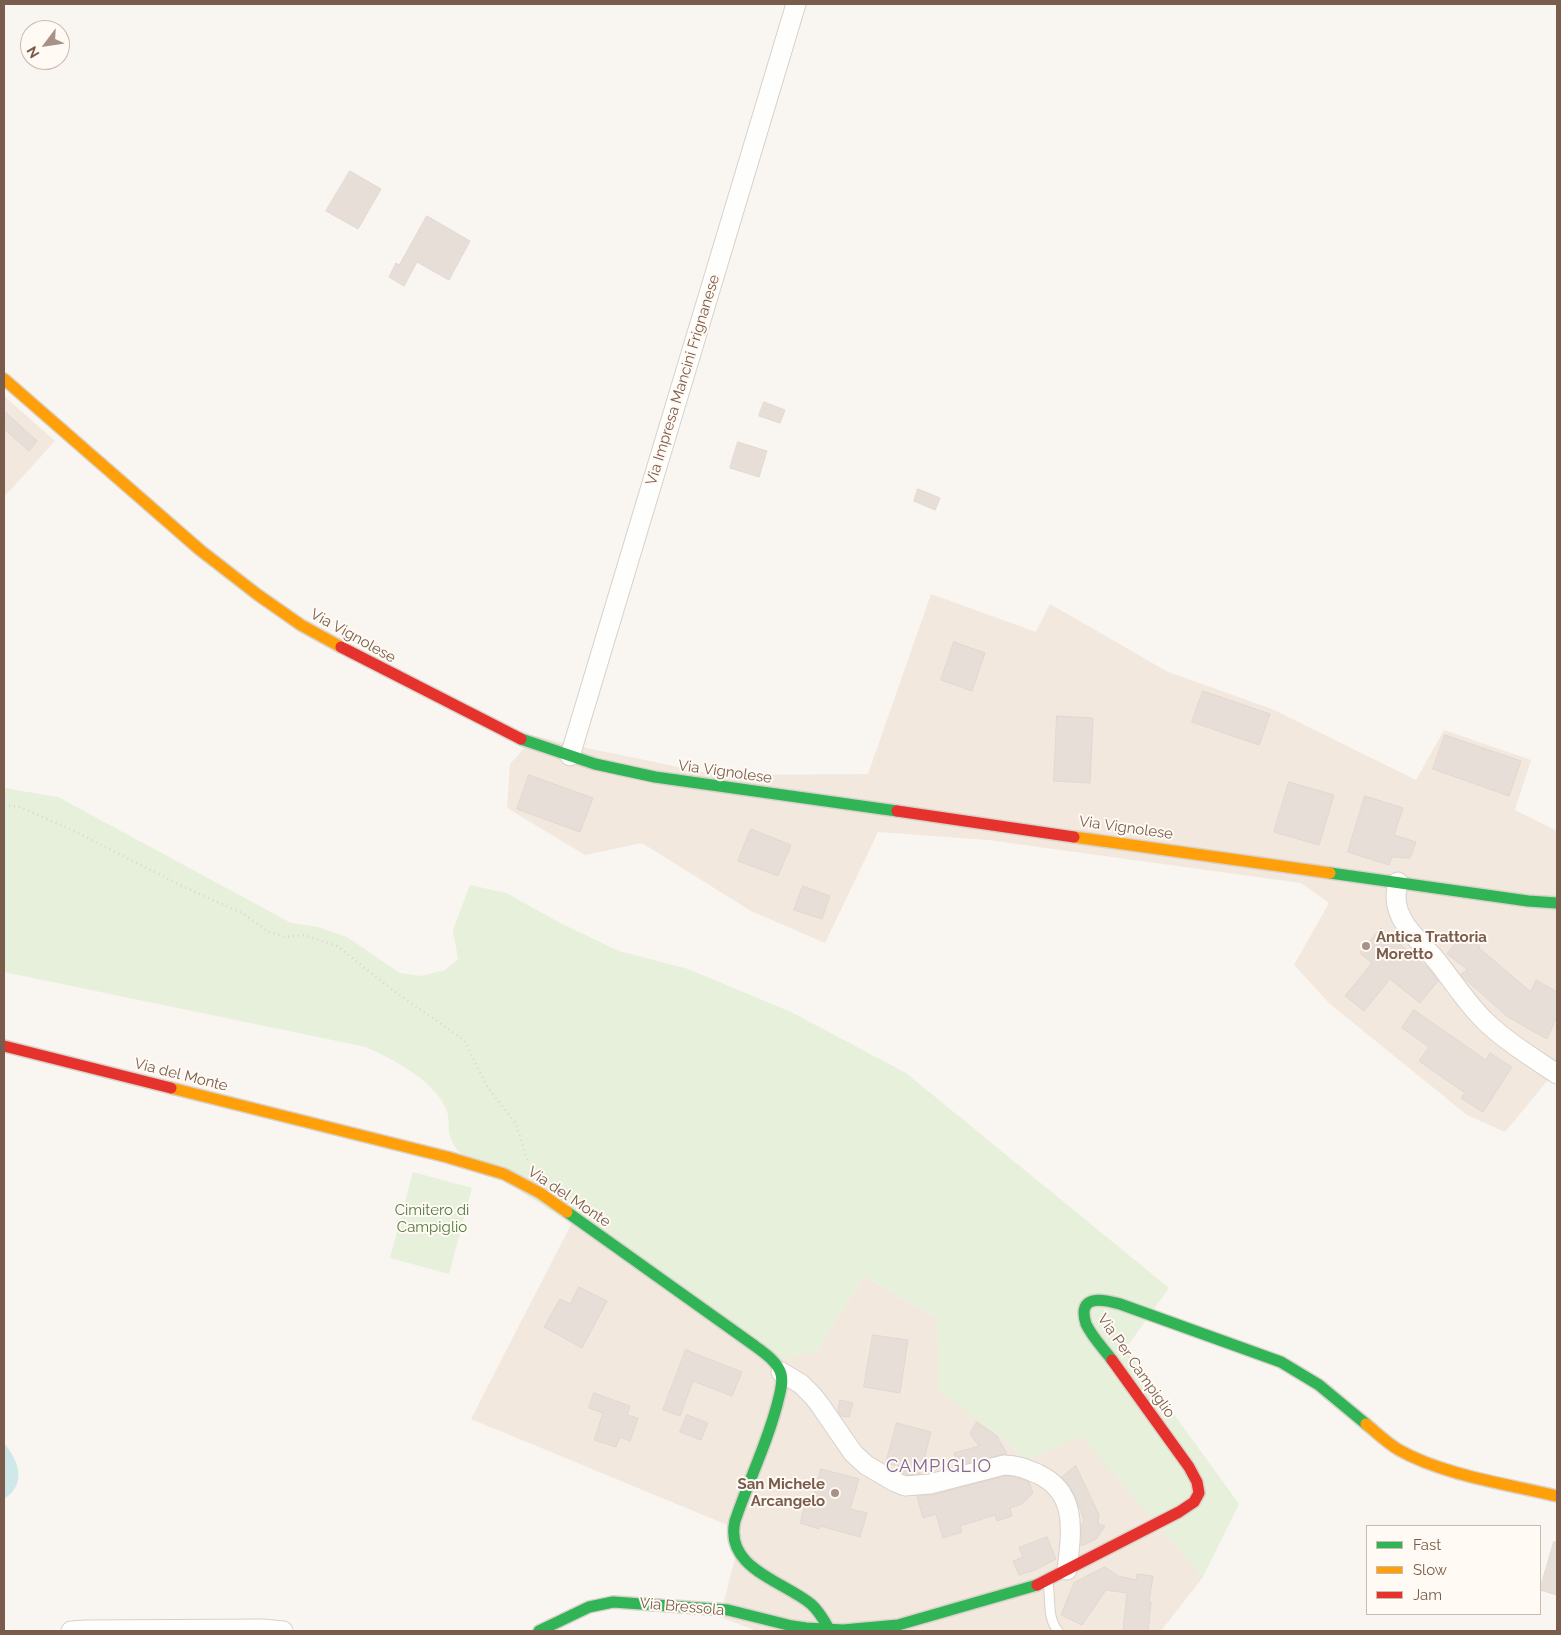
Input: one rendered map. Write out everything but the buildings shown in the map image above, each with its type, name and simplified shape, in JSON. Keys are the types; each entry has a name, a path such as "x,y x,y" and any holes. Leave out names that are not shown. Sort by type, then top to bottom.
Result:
{"street":[{"name":"Via Impresa Mancini Frignanese","path":"570,756 796,4"},
{"name":"Via Vignolese","path":"4,379 200,550 258,595 301,624 364,660 526,741 570,756 595,764 655,777 1528,901 1557,903"},
{"path":"1398,882 1396,898 1400,916 1406,927 1442,968 1464,998 1487,1023 1557,1074"},
{"name":"Via del Monte","path":"4,1046 447,1156 504,1174 527,1185 755,1346 781,1372"},
{"name":"Via Per Campiglio","path":"829,1629 879,1628 905,1624 1041,1584 1193,1504 1198,1498 1200,1490 1197,1480 1189,1467 1086,1324 1083,1307 1088,1302 1095,1300 1106,1300 1120,1304 1281,1362 1319,1385 1388,1443 1442,1470 1557,1496"},
{"path":"781,1372 800,1384 812,1396 853,1453 866,1465 895,1482 906,1486 930,1484 1014,1465 1046,1478 1062,1495 1070,1516 1071,1536 1066,1570"},
{"path":"781,1372 781,1387 776,1414 744,1493 734,1527 734,1543 748,1563 768,1579 809,1602 819,1611 829,1629"},
{"name":"Via Bressola","path":"538,1631 589,1607 613,1602 713,1608 792,1626 829,1629"},
{"path":"71,1631 263,1629 283,1631"}],"lane":[{"path":"1047,1580 1052,1624 1058,1631"}],"path":[{"path":"4,805 20,807 72,830 184,887 244,914 267,931 285,937 304,935 337,946 394,991 464,1040 488,1088 515,1122 529,1167 527,1185"}],"shaded area":[{"path":"4,396 55,441 4,497"},
{"path":"931,594 1036,632 1050,604 1168,672 1272,709 1416,780 1444,730 1531,760 1515,810 1557,831 1557,1085 1548,1080 1505,1132 1467,1115 1330,1004 1294,965 1329,903 1301,883 988,840 878,832 825,943 751,911 642,843 585,855 507,808 510,764 535,736 717,775 868,774"},
{"path":"578,1211 816,1352 864,1276 937,1318 940,1391 1005,1440 1025,1461 1081,1436 1203,1577 1161,1631 757,1631 720,1617 742,1531 471,1419"}],"green space":[{"path":"4,788 58,797 291,923 318,927 347,937 400,973 421,976 445,970 458,959 453,930 470,885 506,893 562,924 619,951 688,969 791,1012 906,1073 1169,1288 1126,1348 1239,1504 1203,1577 1081,1437 1025,1461 1005,1440 939,1391 937,1318 864,1276 816,1352 783,1359 459,1152 450,1136 447,1111 442,1100 434,1090 401,1065 377,1052 366,1047 4,972"},
{"name":"Cimitero di Campiglio","path":"413,1172 472,1188 449,1274 390,1258"}],"water":[{"path":"4,1443 14,1457 17,1465 18,1479 16,1486 4,1499"}],"traffic: fast":[{"path":"521,739 595,764 655,777 897,811"},
{"path":"1330,873 1528,901 1557,903"},
{"path":"567,1212 755,1346 777,1366 782,1379 775,1413 735,1521 734,1537 738,1551 747,1562 758,1572 811,1604 829,1629"},
{"path":"1112,1360 1086,1324 1085,1307 1092,1301 1098,1300 1120,1304 1281,1362 1319,1385 1366,1424"},
{"path":"539,1631 589,1607 613,1602 728,1610 806,1628 843,1630 898,1625 1037,1585"}],"traffic: slow":[{"path":"4,379 200,550 258,595 301,625 341,647"},
{"path":"1074,837 1330,873"},
{"path":"171,1088 447,1157 504,1174 540,1193 567,1212"},
{"path":"1366,1424 1386,1441 1416,1459 1476,1478 1557,1496"}],"traffic: jam":[{"path":"341,647 521,739"},
{"path":"897,811 1074,837"},
{"path":"4,1046 171,1088"},
{"path":"1037,1585 1179,1512 1194,1502 1199,1493 1197,1482 1189,1467 1112,1360"}],"place":[{"name":"Antica Trattoria Moretto","path":"1366,946"},
{"name":"San Michele Arcangelo","path":"835,1493"}],"district":[{"name":"CAMPIGLIO","path":"939,1467"}]}
